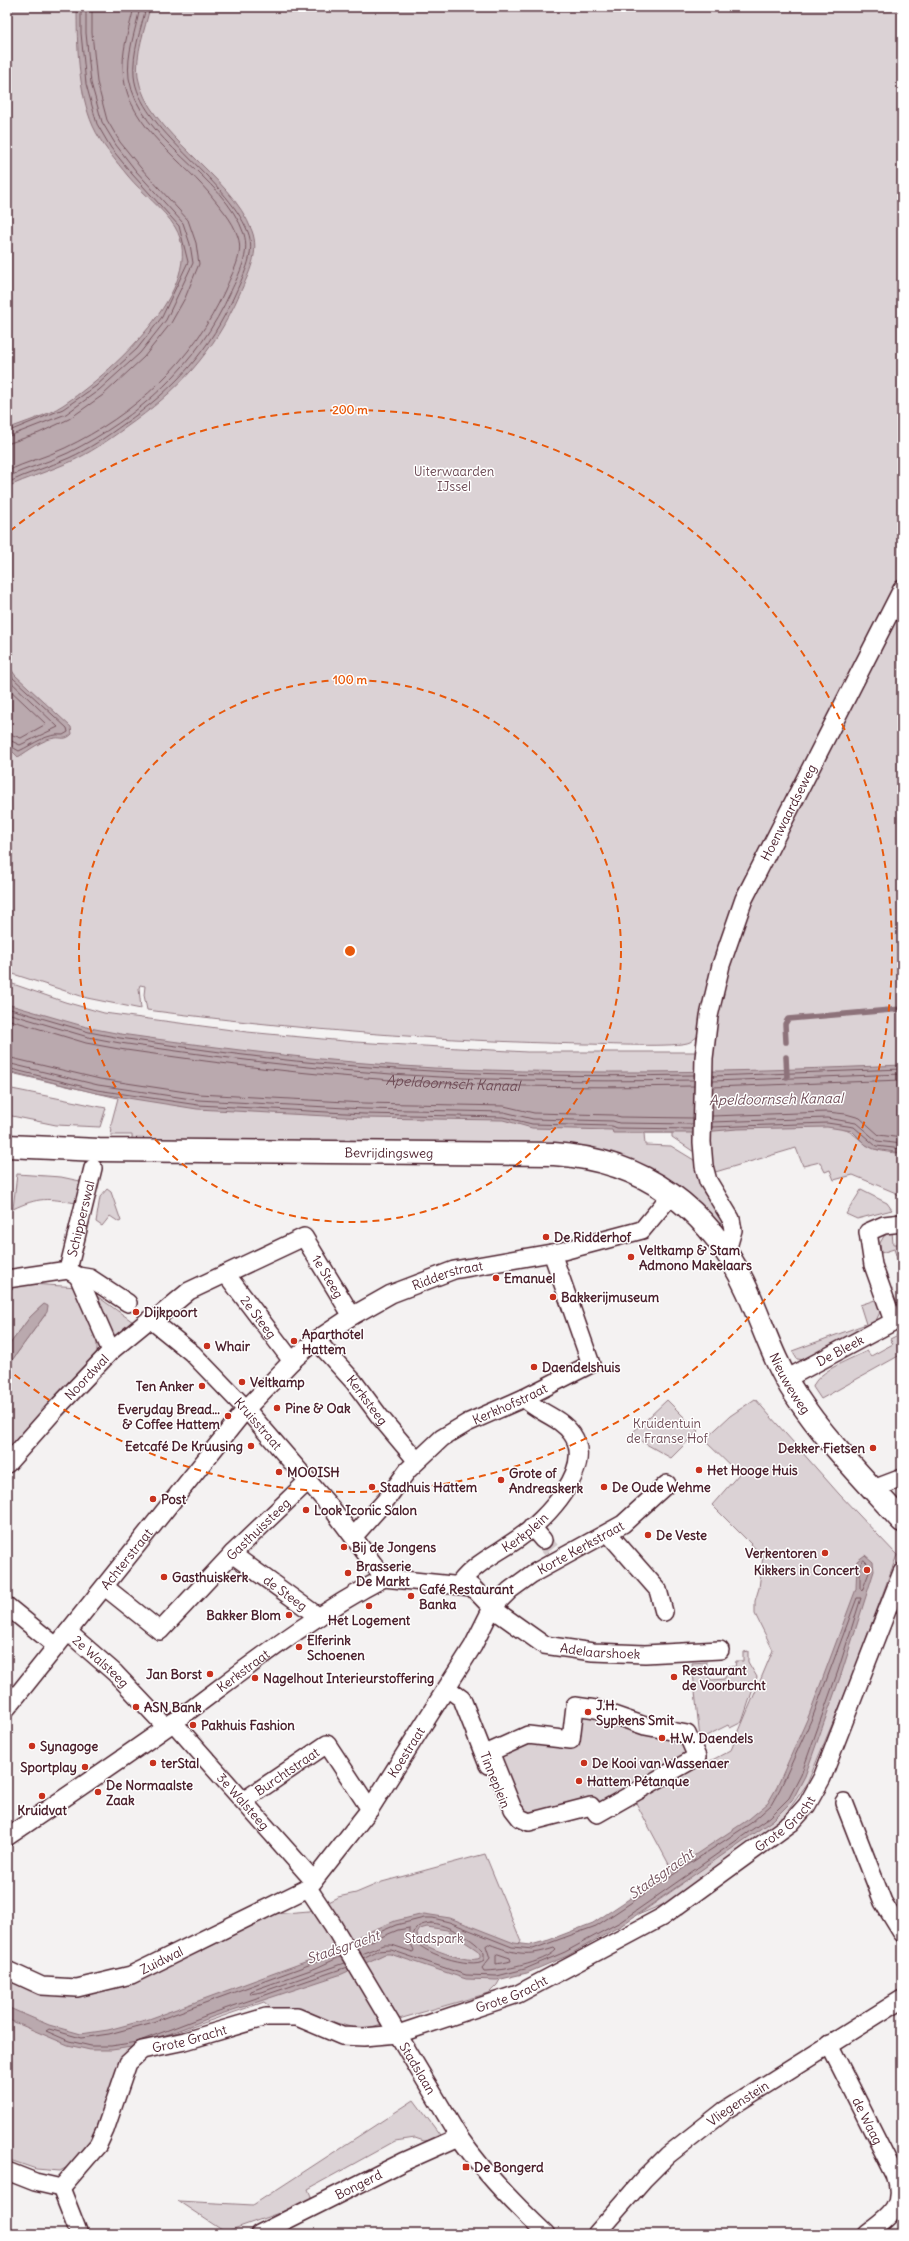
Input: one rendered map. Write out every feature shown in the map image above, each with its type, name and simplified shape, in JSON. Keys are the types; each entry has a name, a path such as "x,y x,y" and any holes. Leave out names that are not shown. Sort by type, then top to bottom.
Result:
{"main road":[{"name":"Bevrijdingsweg","path":"7,1146 99,1150 563,1155 619,1166 645,1177 672,1194 699,1218 729,1258"},
{"name":"Nieuweweg","path":"729,1258 747,1290 786,1379 822,1430 902,1521"}],"street":[{"name":"Hoenwaardseweg","path":"729,1258 733,1230 731,1219 708,1181 704,1166 702,1142 704,1053 709,1016 721,966 744,899 902,589"},
{"name":"Schipperswal","path":"73,1273 94,1168"},
{"name":"Ridderstraat","path":"246,1410 292,1360 316,1340 352,1316 391,1294 454,1270 552,1253 642,1230 672,1194"},
{"name":"De Bleek","path":"786,1379 898,1319 873,1265 868,1232 884,1225 902,1223"},
{"name":"1e Steeg","path":"226,1274 304,1237 352,1316"},
{"name":"Kerkhofstraat","path":"354,1536 417,1461 442,1438 462,1426 524,1398 591,1364 552,1253"},
{"path":"7,1279 73,1273 90,1278 128,1303"},
{"name":"Noordwal","path":"7,1464 111,1352 73,1273"},
{"path":"111,1352 189,1291 226,1274"},
{"name":"2e Steeg","path":"226,1274 292,1360"},
{"name":"Kruisstraat","path":"151,1320 192,1353 246,1410 354,1536 384,1578"},
{"name":"Kerksteeg","path":"316,1340 354,1382 380,1417 417,1461"},
{"name":"Kerkplein","path":"459,1584 468,1572 520,1538 568,1488 577,1460 578,1445 572,1434 556,1418 532,1407 524,1398"},
{"name":"Achterstraat","path":"7,1708 246,1410"},
{"path":"873,1489 902,1478"},
{"name":"Gasthuissteeg","path":"105,1587 160,1631 232,1554 308,1481"},
{"name":"Korte Kerkstraat","path":"492,1608 510,1590 526,1578 551,1550 608,1533 623,1524 667,1484"},
{"path":"532,1527 551,1550"},
{"path":"608,1533 658,1590 664,1612"},
{"name":"de Steeg","path":"232,1554 319,1617"},
{"name":"Grote Gracht","path":"61,2188 98,2145 106,2130 128,2063 142,2050 185,2040 266,2017 297,2017 342,2036 364,2037 398,2034 518,1994 662,1917 791,1823 807,1805 822,1778 902,1572"},
{"name":"Adelaarshoek","path":"384,1578 459,1584 472,1587 492,1608 544,1645 594,1652 645,1654 720,1650"},
{"name":"Kerkstraat","path":"7,1837 170,1725 241,1671 319,1617 384,1578"},
{"path":"7,1606 56,1646"},
{"name":"Koestraat","path":"311,1885 370,1809 473,1646 492,1608"},
{"name":"2e Walsteeg","path":"68,1632 170,1725"},
{"name":"Tinneplein","path":"446,1688 462,1699 504,1805 520,1828 528,1828 593,1809"},
{"name":"Tinneplein","path":"575,1706 596,1709 645,1726 687,1734 697,1757 597,1814 593,1809 591,1806 585,1807 529,1822 520,1818 513,1809 490,1752 528,1735 571,1740 575,1706"},
{"name":"3e Walsteeg","path":"170,1725 243,1801 311,1885"},
{"name":"Burchtstraat","path":"243,1801 327,1744 370,1809"},
{"path":"844,1802 883,1902 902,1932"},
{"name":"Stadslaan","path":"311,1885 379,2005 398,2034 459,2137 474,2159 546,2234"},
{"name":"Zuidwal","path":"7,1970 42,1986 77,1988 131,1975 311,1885"},
{"name":"Vliegenstein","path":"596,2234 621,2203 674,2150 724,2112 902,1999"},
{"name":"de Waag","path":"829,2044 895,2175 898,2186 898,2198 891,2215 866,2234"},
{"name":"Bongerd","path":"259,2234 404,2162 459,2137"},
{"path":"7,2171 35,2182 61,2188 79,2234"}],"green space":[{"name":"Uiterwaarden IJssel","path":"7,7 902,7 902,1128 838,1128 850,1132 865,1144 877,1150 902,1153 902,1200 896,1193 853,1175 834,1180 830,1170 825,1172 820,1162 803,1166 796,1148 712,1173 710,1132 692,1133 694,1152 672,1137 672,1133 644,1133 645,1145 671,1146 694,1160 704,1193 723,1219 720,1225 702,1207 652,1171 276,1143 132,1139 132,1135 111,1135 112,1129 110,1128 118,1098 7,1072 7,982 65,1002 104,1013 247,1032 355,1042 527,1052 695,1052 697,1037 690,1042 683,1044 622,1045 420,1037 256,1023 147,1010 144,995 145,986 140,985 139,988 141,1009 87,998 7,972"},
{"path":"7,1088 106,1108 100,1127 56,1125 7,1115"},
{"path":"17,1174 61,1177 80,1181 76,1203 58,1200 43,1200 30,1202 13,1209"},
{"path":"107,1189 111,1192 121,1221 119,1222 110,1216 102,1226 96,1222 100,1197"},
{"path":"861,1190 887,1203 892,1210 857,1219 846,1214"},
{"path":"892,1231 893,1244 902,1244 902,1273 894,1249 881,1253 880,1243 884,1236"},
{"path":"31,1284 78,1287 95,1330 97,1339 96,1357 7,1454 7,1367 45,1315 44,1304 30,1317 7,1348 7,1286"},
{"path":"94,1294 136,1324 116,1342"},
{"path":"878,1299 880,1312 875,1323 806,1360 797,1359 792,1351 866,1324 860,1305"},
{"path":"902,1333 902,1354 821,1399 813,1387 816,1381 828,1370 867,1351 871,1356 893,1344 890,1339"},
{"path":"755,1399 839,1494 897,1555 852,1677 807,1784 783,1818 669,1902 638,1915 682,1884 673,1869 672,1870 635,1801 731,1750 773,1650 755,1614 755,1601 759,1588 763,1556 712,1505 739,1474 704,1440 730,1416"},
{"name":"Kruidentuin de Franse Hof","path":"667,1400 698,1431 671,1458 630,1435"},
{"name":"Hattem Pétanque","path":"748,1651 748,1662 757,1677 742,1722 730,1728 728,1725 700,1739 692,1663 707,1662 706,1672 709,1678 712,1680 724,1679 728,1673 729,1666 735,1667 736,1661 743,1661 743,1652"},
{"name":"Hattem Pétanque","path":"577,1710 687,1736 687,1760 607,1807 524,1820 497,1759 529,1740 573,1742"},
{"name":"Stadspark","path":"485,1854 521,1941 497,1985 489,1993 361,2030 299,2012 277,2013 264,2002 140,2045 101,2116 87,2148 71,2165 60,2171 36,2169 7,2159 7,1978 76,1996 110,1988 273,1914 309,1911 338,1897 356,1893 382,1882"},
{"path":"414,2100 443,2139 424,2141 415,2138 395,2141 308,2189 313,2201 225,2232 178,2201 253,2205"}],"water":[{"path":"77,7 150,7 141,42 137,68 138,77 145,97 157,117 172,135 227,191 241,210 252,231 255,247 254,255 250,270 230,315 206,353 178,385 144,414 112,438 91,451 70,462 7,487 7,429 43,416 56,409 82,392 104,374 149,328 167,302 179,276 182,250 175,227 165,214 128,176 104,146 96,133 88,113 79,68"},
{"path":"7,663 15,675 71,727 72,734 70,736 65,738 50,739 18,757 7,746"},
{"name":"Apeldoornsch Kanaal","path":"7,1004 90,1028 121,1034 277,1054 434,1068 668,1072 902,1065 902,1153 874,1149 866,1145 852,1131 827,1127 737,1129 692,1133 613,1133 612,1130 532,1128 503,1120 363,1118 197,1109 96,1093 7,1071"},
{"path":"44,1304 48,1306 47,1312 7,1367 7,1348 30,1317"},
{"name":"Stadsgracht","path":"865,1555 873,1562 874,1571 842,1672 805,1776 792,1801 773,1820 622,1925 567,1956 527,1973 497,1980 466,1979 390,1954 385,1954 342,1974 212,2017 138,2046 112,2050 90,2050 68,2045 7,2019 7,2007 49,2025 81,2034 108,2030 149,2019 313,1959 329,1953 359,1936 395,1921 424,1914 450,1918 514,1943 531,1945 549,1940 593,1923 749,1819 768,1803 777,1787 809,1715 856,1589 857,1561","holes":["427,1927 447,1930 477,1950 480,1954 480,1958 467,1959 441,1952 420,1943 417,1934 420,1929"]}],"waterway":[{"path":"786,1042 785,1024 788,1019 902,1009"},
{"path":"786,1057 787,1077"}],"tunnel":[{"path":"543,1540 551,1550"}],"place":[{"name":"De Ridderhof","path":"546,1237"},
{"name":"Veltkamp & Stam Admono Makelaars","path":"631,1257"},
{"name":"Emanuel","path":"496,1278"},
{"name":"Bakkerijmuseum","path":"553,1297"},
{"name":"Dijkpoort","path":"136,1312"},
{"name":"Aparthotel Hattem","path":"294,1341"},
{"name":"Whair","path":"207,1346"},
{"name":"Daendelshuis","path":"534,1367"},
{"name":"Veltkamp","path":"242,1382"},
{"name":"Ten Anker","path":"202,1386"},
{"name":"Pine & Oak","path":"277,1408"},
{"name":"Everyday Bread... & Coffee Hattem","path":"228,1416"},
{"name":"Eetcafé De Kruusing","path":"251,1446"},
{"name":"Dekker Fietsen","path":"873,1448"},
{"name":"Het Hooge Huis","path":"699,1470"},
{"name":"MOOISH","path":"279,1472"},
{"name":"Grote of Andreaskerk","path":"501,1480"},
{"name":"Stadhuis Hattem","path":"372,1487"},
{"name":"De Oude Wehme","path":"604,1487"},
{"name":"Post","path":"153,1499"},
{"name":"Look Iconic Salon","path":"306,1510"},
{"name":"De Veste","path":"648,1535"},
{"name":"Bij de Jongens","path":"344,1547"},
{"name":"Verkentoren","path":"825,1553"},
{"name":"Kikkers in Concert","path":"867,1570"},
{"name":"Brasserie De Markt","path":"348,1573"},
{"name":"Gasthuiskerk","path":"164,1577"},
{"name":"Café Restaurant Banka","path":"411,1596"},
{"name":"Het Logement","path":"369,1606"},
{"name":"Bakker Blom","path":"289,1615"},
{"name":"Elferink Schoenen","path":"299,1647"},
{"name":"Jan Borst","path":"210,1674"},
{"name":"Restaurant de Voorburcht","path":"674,1677"},
{"name":"Nagelhout Interieurstoffering","path":"255,1678"},
{"name":"ASN Bank","path":"136,1707"},
{"name":"J.H. Sypkens Smit","path":"588,1712"},
{"name":"Pakhuis Fashion","path":"193,1725"},
{"name":"H.W. Daendels","path":"662,1738"},
{"name":"Synagoge","path":"32,1746"},
{"name":"terStal","path":"153,1763"},
{"name":"De Kooi van Wassenaer","path":"584,1763"},
{"name":"Sportplay","path":"85,1767"},
{"name":"Hattem Pétanque","path":"579,1781"},
{"name":"De Normaalste Zaak","path":"98,1792"},
{"name":"Kruidvat","path":"42,1796"},
{"name":"De Bongerd","path":"466,2167"}]}
